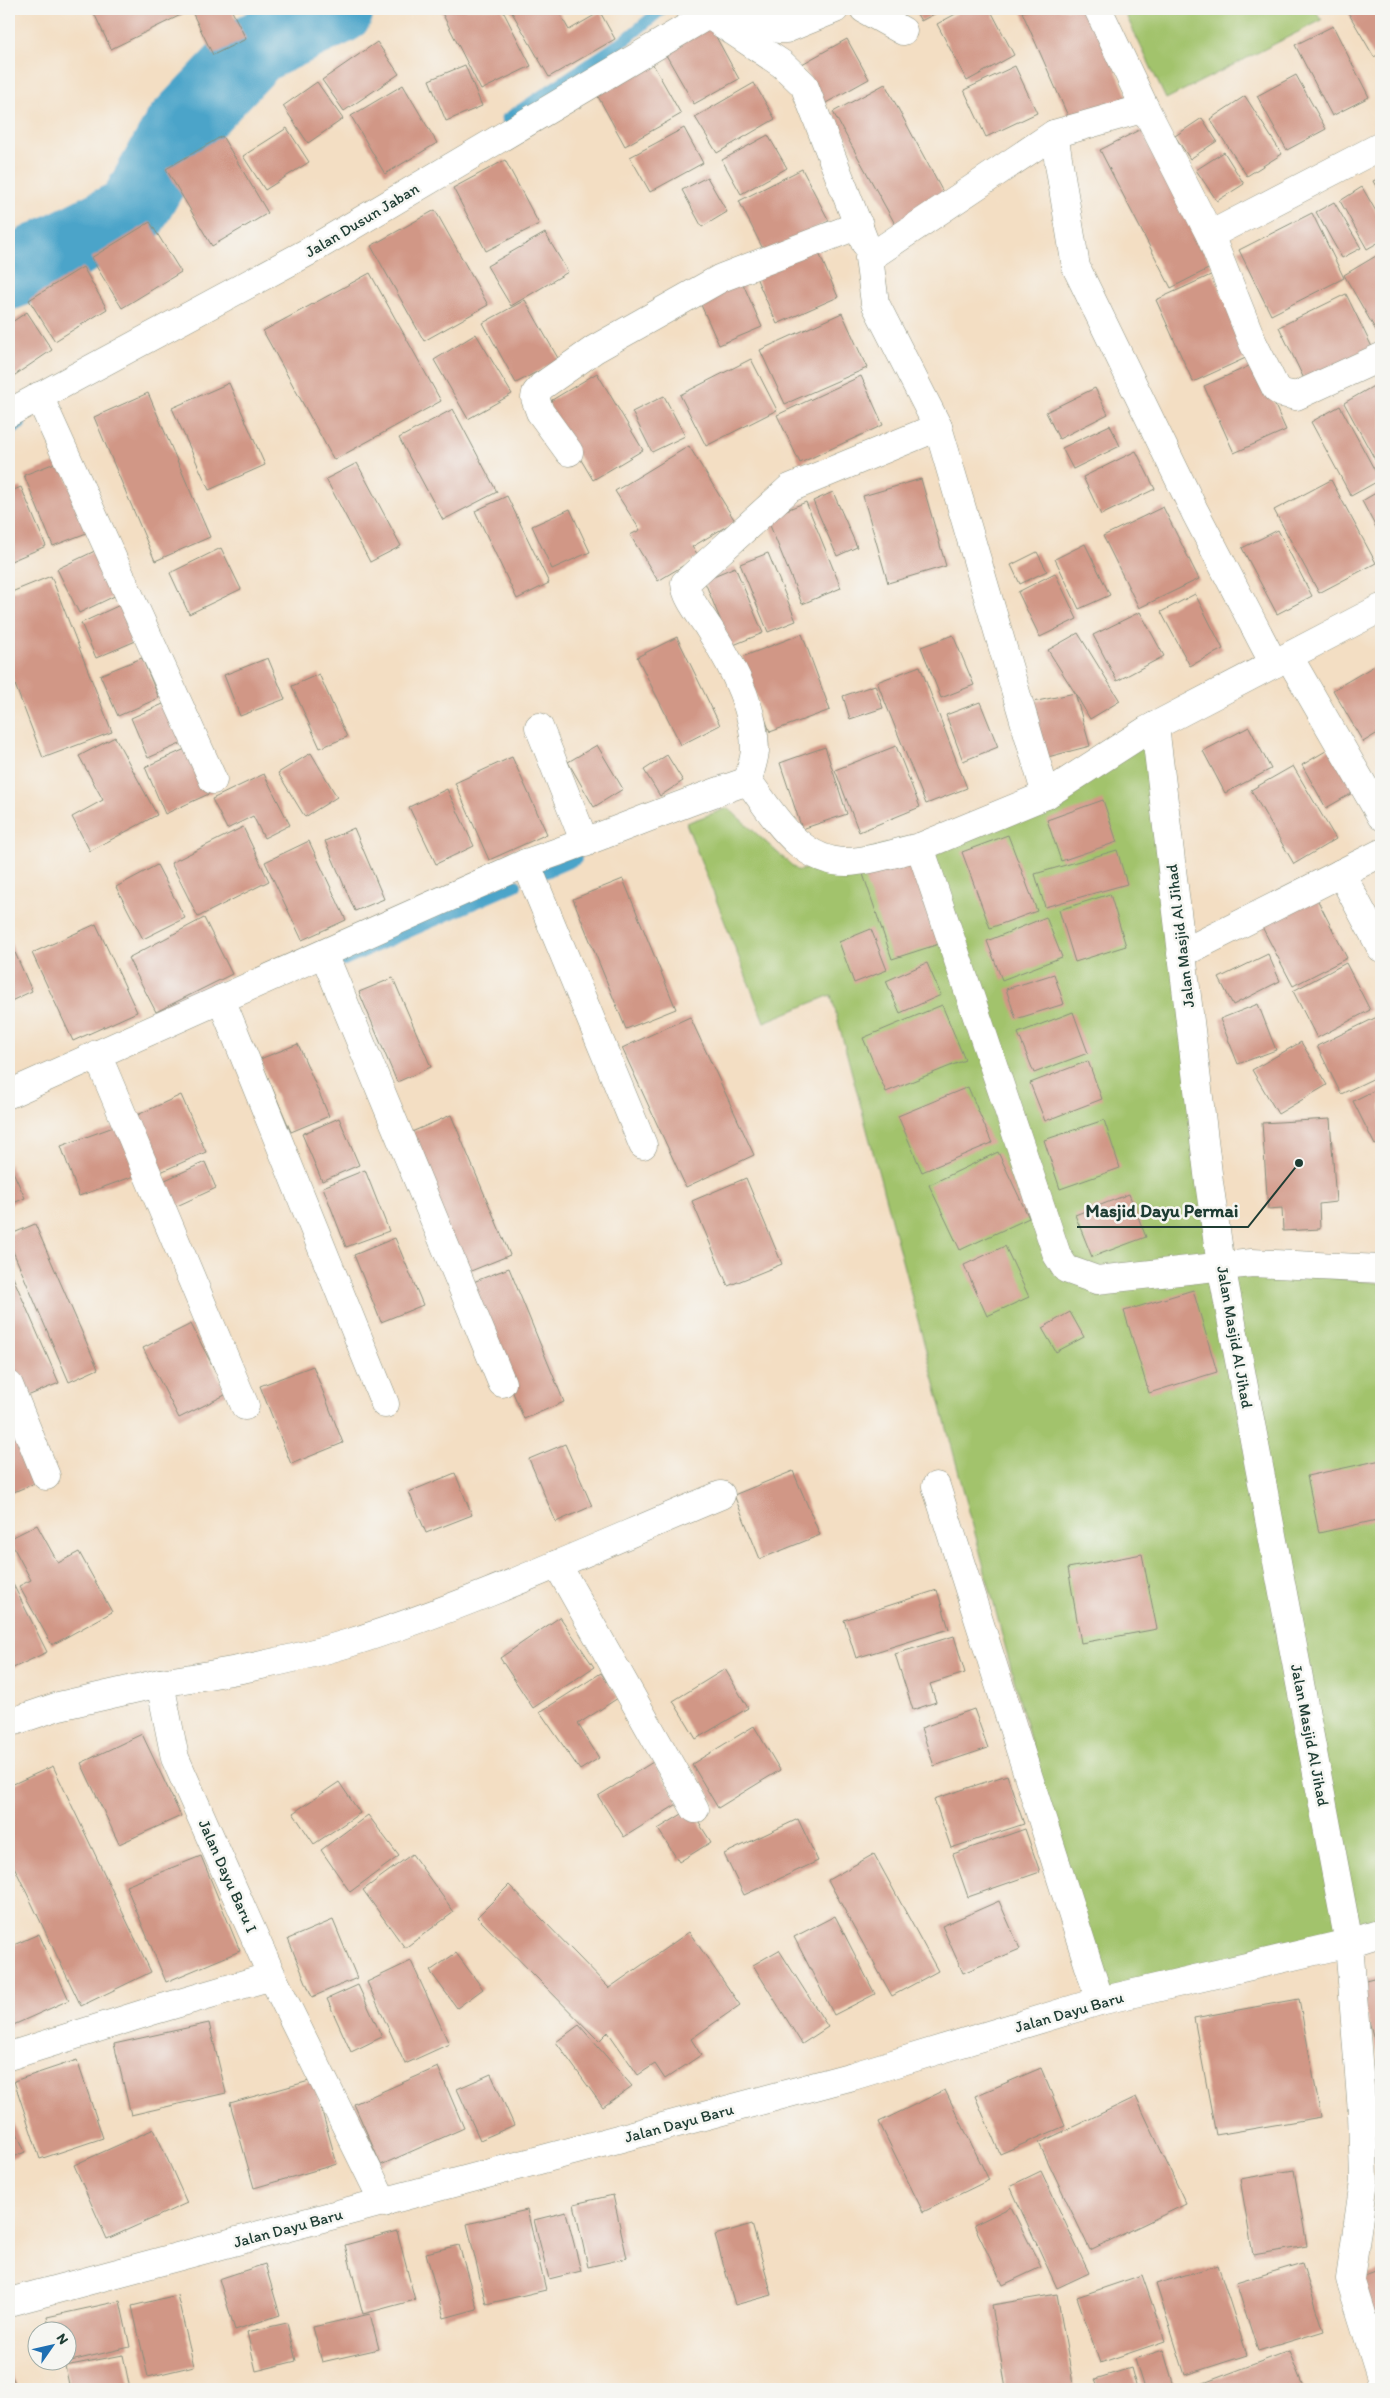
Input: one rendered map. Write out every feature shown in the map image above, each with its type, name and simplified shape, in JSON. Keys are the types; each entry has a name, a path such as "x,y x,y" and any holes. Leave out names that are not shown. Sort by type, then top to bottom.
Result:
{"street":[{"path":"734,9 779,29 786,29 835,9"},
{"path":"864,9 903,31"},
{"path":"1098,9 1145,108 1210,235 1253,343 1276,389 1282,393 1296,396 1381,357"},
{"path":"710,11 782,64 804,85 859,225 869,258 875,303 938,427 1046,795"},
{"name":"Jalan Dusun Jaban","path":"9,413 308,252 710,11"},
{"path":"869,258 1054,134 1145,108"},
{"path":"1054,134 1076,267 1195,512 1282,660 1381,816"},
{"path":"1210,235 1381,146"},
{"path":"569,452 536,405 536,393 542,386 595,349 720,278 859,225"},
{"path":"40,396 213,780"},
{"path":"748,781 755,753 748,712 738,682 724,652 691,601 685,589 685,583 790,488 938,427"},
{"path":"748,781 801,847 824,860 848,862 920,847 1046,795 1155,726 1381,608"},
{"name":"Jalan Masjid Al Jihad","path":"1155,726 1181,954 1221,1266 1349,1944 1362,2113 1364,2181 1350,2279 1381,2378"},
{"path":"539,727 585,843"},
{"path":"9,1094 526,863 585,843 708,794 748,781"},
{"path":"920,847 1056,1255 1066,1269 1097,1280 1252,1263 1381,1269"},
{"path":"1181,954 1381,853"},
{"path":"526,863 643,1145"},
{"path":"1341,873 1381,948"},
{"path":"324,954 502,1383"},
{"path":"221,999 385,1404"},
{"path":"97,1054 245,1406"},
{"path":"9,1385 46,1476"},
{"path":"936,1486 1100,2001"},
{"path":"9,1724 58,1706 160,1683 254,1668 349,1643 557,1564 721,1494"},
{"path":"557,1564 695,1808"},
{"name":"Jalan Dayu Baru I","path":"160,1683 175,1758 272,1976 384,2202"},
{"name":"Jalan Dayu Baru","path":"9,2302 853,2076 1100,2001 1349,1944 1381,1933"},
{"path":"9,2056 272,1976"}],"green space":[{"path":"1123,9 1314,9 1322,20 1166,99"},
{"path":"1149,735 1237,1267 1381,1283 1381,1933 1100,2001 831,995 764,1022 686,823 728,808 798,871 1046,795"}],"building":[{"path":"92,9 231,9 246,39 213,55 191,10 111,49"},
{"path":"445,9 502,9 531,66 481,90 441,11"},
{"path":"510,9 557,9 569,30 600,12 615,39 549,77"},
{"path":"763,9 798,9 772,24"},
{"path":"914,9 944,9 921,21"},
{"path":"965,9 990,9 1014,55 967,81 937,24"},
{"path":"1031,9 1089,9 1128,98 1071,123 1022,12"},
{"path":"1346,9 1381,9 1381,53 1374,57"},
{"path":"708,22 739,79 694,104 662,48"},
{"path":"1333,26 1369,97 1332,116 1295,45"},
{"path":"847,39 869,79 824,104 802,64"},
{"path":"377,42 399,74 344,111 322,80"},
{"path":"651,61 681,114 625,146 595,91"},
{"path":"465,65 482,106 446,121 429,80"},
{"path":"1015,66 1037,113 986,137 964,90"},
{"path":"1296,75 1326,129 1287,150 1257,96"},
{"path":"317,82 343,119 308,143 283,106"},
{"path":"754,83 775,119 717,153 695,117"},
{"path":"885,84 945,196 895,224 833,112"},
{"path":"403,85 437,143 385,174 351,116"},
{"path":"1245,96 1282,154 1247,176 1210,119"},
{"path":"1202,118 1217,141 1190,159 1175,136"},
{"path":"287,128 309,162 265,190 243,156"},
{"path":"684,128 703,163 650,192 630,157"},
{"path":"1141,129 1212,267 1171,288 1100,150"},
{"path":"768,135 787,168 741,194 722,160"},
{"path":"222,136 268,213 212,246 166,169"},
{"path":"1224,152 1244,184 1217,201 1196,170"},
{"path":"505,160 539,224 486,251 453,188"},
{"path":"802,169 829,221 765,253 739,201"},
{"path":"707,177 727,212 702,227 682,190"},
{"path":"1381,177 1381,196 1373,181"},
{"path":"1362,187 1381,220 1381,241 1367,249 1340,201"},
{"path":"1334,202 1361,248 1342,258 1316,212"},
{"path":"435,210 488,305 424,341 371,246"},
{"path":"1312,213 1344,278 1271,315 1239,250"},
{"path":"150,222 181,272 122,308 91,258"},
{"path":"545,233 568,272 511,306 487,266"},
{"path":"816,246 838,297 777,324 754,273"},
{"path":"1381,253 1381,332 1378,334 1344,275"},
{"path":"83,267 107,309 55,341 29,300"},
{"path":"370,273 441,401 334,460 263,331"},
{"path":"1213,274 1250,356 1193,382 1156,300"},
{"path":"740,277 762,327 719,345 697,296"},
{"path":"1346,294 1372,347 1305,381 1279,327"},
{"path":"525,300 559,360 516,383 483,323"},
{"path":"27,312 52,350 9,379 9,324"},
{"path":"842,313 867,368 785,404 760,350"},
{"path":"476,334 512,394 468,419 434,360"},
{"path":"751,359 777,410 706,446 680,395"},
{"path":"1256,363 1286,430 1234,453 1204,386"},
{"path":"597,373 643,450 593,480 547,403"},
{"path":"861,376 883,425 800,463 777,415"},
{"path":"229,383 265,465 209,490 172,408"},
{"path":"1377,384 1381,392 1381,466 1379,467 1344,403"},
{"path":"1095,388 1108,414 1059,439 1046,412"},
{"path":"148,393 210,537 155,561 94,417"},
{"path":"664,396 685,436 652,452 632,412"},
{"path":"1340,406 1380,480 1351,496 1311,422"},
{"path":"453,409 497,492 443,520 399,438"},
{"path":"1110,425 1120,446 1073,469 1062,448"},
{"path":"689,446 735,521 692,547 699,556 658,581 630,535 640,530 615,491"},
{"path":"1136,451 1155,489 1101,515 1083,477"},
{"path":"60,461 89,532 53,546 24,475"},
{"path":"357,463 401,546 370,562 326,479"},
{"path":"921,479 946,566 888,583 863,496"},
{"path":"1331,480 1376,563 1319,593 1274,510"},
{"path":"21,487 46,546 11,561 9,556 9,492"},
{"path":"1381,490 1381,537 1362,501"},
{"path":"833,492 857,547 837,556 813,501"},
{"path":"507,496 549,583 517,599 475,511"},
{"path":"806,502 841,588 802,604 767,518"},
{"path":"1163,507 1199,579 1139,608 1103,536"},
{"path":"570,509 590,552 552,569 532,526"},
{"path":"1278,530 1312,596 1277,614 1242,548"},
{"path":"1085,544 1110,595 1079,609 1055,559"},
{"path":"221,548 241,589 189,614 170,573"},
{"path":"99,549 121,593 79,613 57,569"},
{"path":"1037,552 1047,571 1020,584 1011,565"},
{"path":"768,553 796,621 768,632 740,564"},
{"path":"735,567 763,633 731,646 704,580"},
{"path":"1055,573 1077,619 1040,637 1018,592"},
{"path":"51,576 112,732 43,758 9,669 9,593"},
{"path":"1195,594 1223,649 1190,666 1161,612"},
{"path":"122,604 138,640 96,658 81,623"},
{"path":"1140,612 1164,656 1117,681 1093,635"},
{"path":"1078,633 1120,701 1090,719 1048,650"},
{"path":"802,634 830,710 770,732 742,657"},
{"path":"953,635 974,685 941,698 921,647"},
{"path":"677,637 720,725 681,745 637,657"},
{"path":"142,658 159,698 118,716 100,675"},
{"path":"268,658 285,699 240,716 224,675"},
{"path":"1381,662 1381,731 1363,742 1333,690"},
{"path":"920,666 967,788 926,804 877,682"},
{"path":"319,674 347,737 320,748 292,686"},
{"path":"875,685 883,708 850,719 843,696"},
{"path":"1075,693 1090,746 1044,758 1028,703"},
{"path":"170,701 187,741 148,758 131,718"},
{"path":"980,702 998,747 963,761 946,715"},
{"path":"1249,727 1271,769 1225,793 1203,751"},
{"path":"115,737 157,815 90,851 72,817 103,800 79,756"},
{"path":"597,745 623,789 594,807 568,762"},
{"path":"1336,745 1361,788 1326,808 1302,765"},
{"path":"192,746 213,792 165,814 145,767"},
{"path":"896,746 920,807 859,832 835,770"},
{"path":"825,747 847,814 802,829 780,763"},
{"path":"311,753 337,797 305,817 278,773"},
{"path":"667,755 683,781 660,796 644,770"},
{"path":"512,757 547,834 489,860 455,783"},
{"path":"1293,766 1336,839 1294,864 1251,790"},
{"path":"264,774 290,825 264,838 253,816 227,829 212,799"},
{"path":"447,789 474,846 436,864 409,807"},
{"path":"1103,800 1117,842 1061,861 1047,820"},
{"path":"243,827 269,881 198,917 171,863"},
{"path":"354,828 384,899 355,911 325,841"},
{"path":"1008,835 1037,911 990,928 962,852"},
{"path":"309,841 346,920 302,940 265,862"},
{"path":"1117,850 1127,884 1045,907 1035,874"},
{"path":"910,858 939,944 892,959 863,874"},
{"path":"157,865 185,918 143,939 116,887"},
{"path":"623,879 676,1009 626,1029 573,899"},
{"path":"1110,894 1126,946 1075,962 1059,910"},
{"path":"1316,897 1347,958 1293,986 1261,925"},
{"path":"1046,917 1062,957 1002,980 987,941"},
{"path":"204,918 232,974 156,1012 128,958"},
{"path":"96,924 137,1012 73,1041 32,953"},
{"path":"871,929 887,970 854,983 839,942"},
{"path":"9,939 32,991 9,1002"},
{"path":"1268,954 1280,981 1233,1005 1219,978"},
{"path":"927,963 941,995 900,1013 886,981"},
{"path":"1346,963 1370,1010 1317,1038 1293,991"},
{"path":"1054,974 1064,1004 1016,1019 1006,989"},
{"path":"393,978 431,1067 397,1082 359,992"},
{"path":"1258,1004 1276,1050 1238,1064 1220,1019"},
{"path":"942,1005 965,1060 886,1092 863,1038"},
{"path":"1073,1012 1088,1053 1034,1073 1018,1033"},
{"path":"690,1017 754,1155 686,1187 622,1048"},
{"path":"1377,1017 1381,1026 1381,1075 1341,1094 1317,1046"},
{"path":"1301,1042 1327,1085 1278,1114 1252,1070"},
{"path":"298,1044 329,1116 291,1132 260,1059"},
{"path":"1088,1061 1102,1099 1045,1121 1030,1083"},
{"path":"968,1087 992,1143 922,1172 898,1116"},
{"path":"1381,1087 1381,1142 1375,1145 1353,1101"},
{"path":"181,1095 206,1152 156,1174 131,1118"},
{"path":"451,1115 510,1255 466,1273 407,1134"},
{"path":"339,1118 359,1165 322,1181 302,1134"},
{"path":"1330,1119 1336,1202 1319,1204 1320,1229 1283,1231 1282,1208 1268,1209 1262,1123"},
{"path":"1104,1120 1120,1168 1060,1189 1044,1140"},
{"path":"119,1125 137,1175 79,1196 61,1146"},
{"path":"998,1152 1029,1218 960,1250 929,1185"},
{"path":"205,1162 216,1188 166,1211 154,1185"},
{"path":"9,1163 25,1198 9,1205"},
{"path":"365,1170 389,1231 346,1247 323,1187"},
{"path":"746,1178 782,1264 728,1286 692,1201"},
{"path":"1129,1194 1146,1237 1092,1257 1075,1215"},
{"path":"35,1224 98,1369 69,1382 9,1242 9,1235"},
{"path":"395,1238 423,1305 381,1322 354,1255"},
{"path":"1005,1246 1029,1297 987,1316 964,1265"},
{"path":"9,1268 59,1383 25,1397 9,1361"},
{"path":"509,1268 564,1402 524,1419 468,1284"},
{"path":"1193,1290 1217,1372 1149,1393 1124,1311"},
{"path":"1070,1312 1084,1337 1056,1352 1042,1328"},
{"path":"191,1324 227,1394 179,1418 143,1348"},
{"path":"313,1366 343,1443 291,1464 260,1386"},
{"path":"9,1421 40,1481 9,1494"},
{"path":"565,1444 592,1506 556,1522 529,1459"},
{"path":"1381,1460 1381,1519 1319,1533 1307,1476"},
{"path":"793,1471 820,1535 760,1559 734,1495"},
{"path":"455,1473 472,1515 426,1533 409,1492"},
{"path":"37,1525 58,1563 79,1552 112,1612 52,1645 19,1586 31,1580 9,1539"},
{"path":"1142,1554 1157,1629 1081,1643 1068,1568"},
{"path":"9,1576 47,1652 9,1670"},
{"path":"937,1590 949,1629 856,1658 844,1620"},
{"path":"560,1617 594,1667 533,1708 500,1658"},
{"path":"954,1636 965,1673 930,1684 936,1702 913,1710 895,1654"},
{"path":"725,1669 748,1708 696,1739 673,1701"},
{"path":"601,1673 618,1698 578,1724 599,1758 580,1770 540,1712"},
{"path":"974,1709 988,1748 934,1766 921,1728"},
{"path":"754,1726 780,1770 718,1808 692,1764"},
{"path":"142,1734 181,1816 119,1844 81,1763"},
{"path":"653,1762 679,1803 624,1837 598,1796"},
{"path":"53,1766 151,1972 81,2006 9,1856 9,1786"},
{"path":"1007,1775 1024,1824 951,1848 934,1799"},
{"path":"339,1782 360,1813 314,1844 293,1813"},
{"path":"690,1809 711,1842 679,1862 658,1829"},
{"path":"368,1815 399,1856 350,1892 321,1850"},
{"path":"798,1819 818,1861 744,1895 724,1854"},
{"path":"1025,1829 1040,1872 968,1897 953,1854"},
{"path":"412,1854 454,1912 405,1948 363,1890"},
{"path":"874,1854 938,1971 892,1996 828,1880"},
{"path":"201,1856 240,1951 166,1982 126,1886"},
{"path":"509,1885 609,1988 689,1932 740,2005 691,2039 701,2055 665,2079 655,2064 638,2075 608,2032 599,2041 477,1917"},
{"path":"999,1901 1020,1949 963,1973 942,1926"},
{"path":"835,1916 875,1994 834,2015 794,1937"},
{"path":"333,1920 357,1978 312,1997 288,1939"},
{"path":"39,1934 69,2000 9,2027 9,1947"},
{"path":"779,1950 828,2027 802,2044 753,1965"},
{"path":"456,1953 483,1989 457,2008 430,1971"},
{"path":"411,1961 449,2044 405,2064 367,1982"},
{"path":"1381,1976 1381,2064 1358,1982"},
{"path":"358,1985 382,2037 351,2052 327,1999"},
{"path":"1299,1999 1321,2117 1216,2135 1194,2018"},
{"path":"209,2023 226,2093 131,2115 114,2044"},
{"path":"579,2025 632,2086 603,2107 556,2042"},
{"path":"77,2060 103,2138 40,2159 14,2081"},
{"path":"438,2067 464,2128 381,2165 354,2104"},
{"path":"1041,2068 1065,2126 1000,2154 975,2096"},
{"path":"491,2074 514,2125 480,2140 457,2089"},
{"path":"313,2080 337,2164 254,2188 230,2103"},
{"path":"945,2090 989,2180 923,2212 879,2122"},
{"path":"1136,2097 1186,2204 1090,2250 1039,2143"},
{"path":"1381,2108 1381,2140 1372,2111"},
{"path":"9,2114 25,2152 9,2159"},
{"path":"154,2129 187,2203 107,2239 74,2165"},
{"path":"1294,2170 1307,2246 1253,2255 1240,2179"},
{"path":"1041,2171 1089,2273 1057,2288 1010,2186"},
{"path":"613,2195 627,2258 588,2267 574,2204"},
{"path":"1011,2207 1041,2267 1003,2285 974,2225"},
{"path":"527,2210 546,2290 486,2304 467,2224"},
{"path":"566,2212 581,2271 549,2279 534,2220"},
{"path":"752,2224 772,2295 735,2305 715,2235"},
{"path":"397,2231 415,2300 363,2314 345,2245"},
{"path":"459,2245 477,2309 444,2318 426,2253"},
{"path":"1302,2263 1324,2331 1258,2351 1236,2283"},
{"path":"265,2264 280,2315 235,2330 219,2279"},
{"path":"1218,2265 1247,2355 1185,2375 1156,2284"},
{"path":"1381,2270 1381,2327 1378,2329 1359,2278"},
{"path":"1142,2275 1165,2341 1100,2363 1077,2297"},
{"path":"1057,2294 1074,2389 1006,2389 992,2305"},
{"path":"177,2295 194,2366 148,2377 132,2306"},
{"path":"120,2301 130,2347 78,2359 78,2320 48,2320 47,2317"},
{"path":"370,2314 379,2349 322,2362 313,2327"},
{"path":"287,2323 296,2361 256,2371 247,2332"},
{"path":"1163,2350 1175,2389 1144,2389 1135,2359"},
{"path":"1289,2351 1304,2389 1194,2389 1193,2387"},
{"path":"123,2355 130,2389 70,2389 66,2370 78,2370 78,2364"},
{"path":"1131,2368 1137,2389 1099,2389 1095,2379"},
{"path":"9,2372 19,2389 9,2389"}],"waterway":[{"path":"9,274 132,212 179,129 256,48 338,9"},
{"path":"507,119 625,40 662,9"},
{"path":"9,430 20,424"},
{"path":"546,872 576,859"},
{"path":"344,960 516,885"}],"place":[{"name":"Masjid Dayu Permai","path":"1299,1163"}]}
